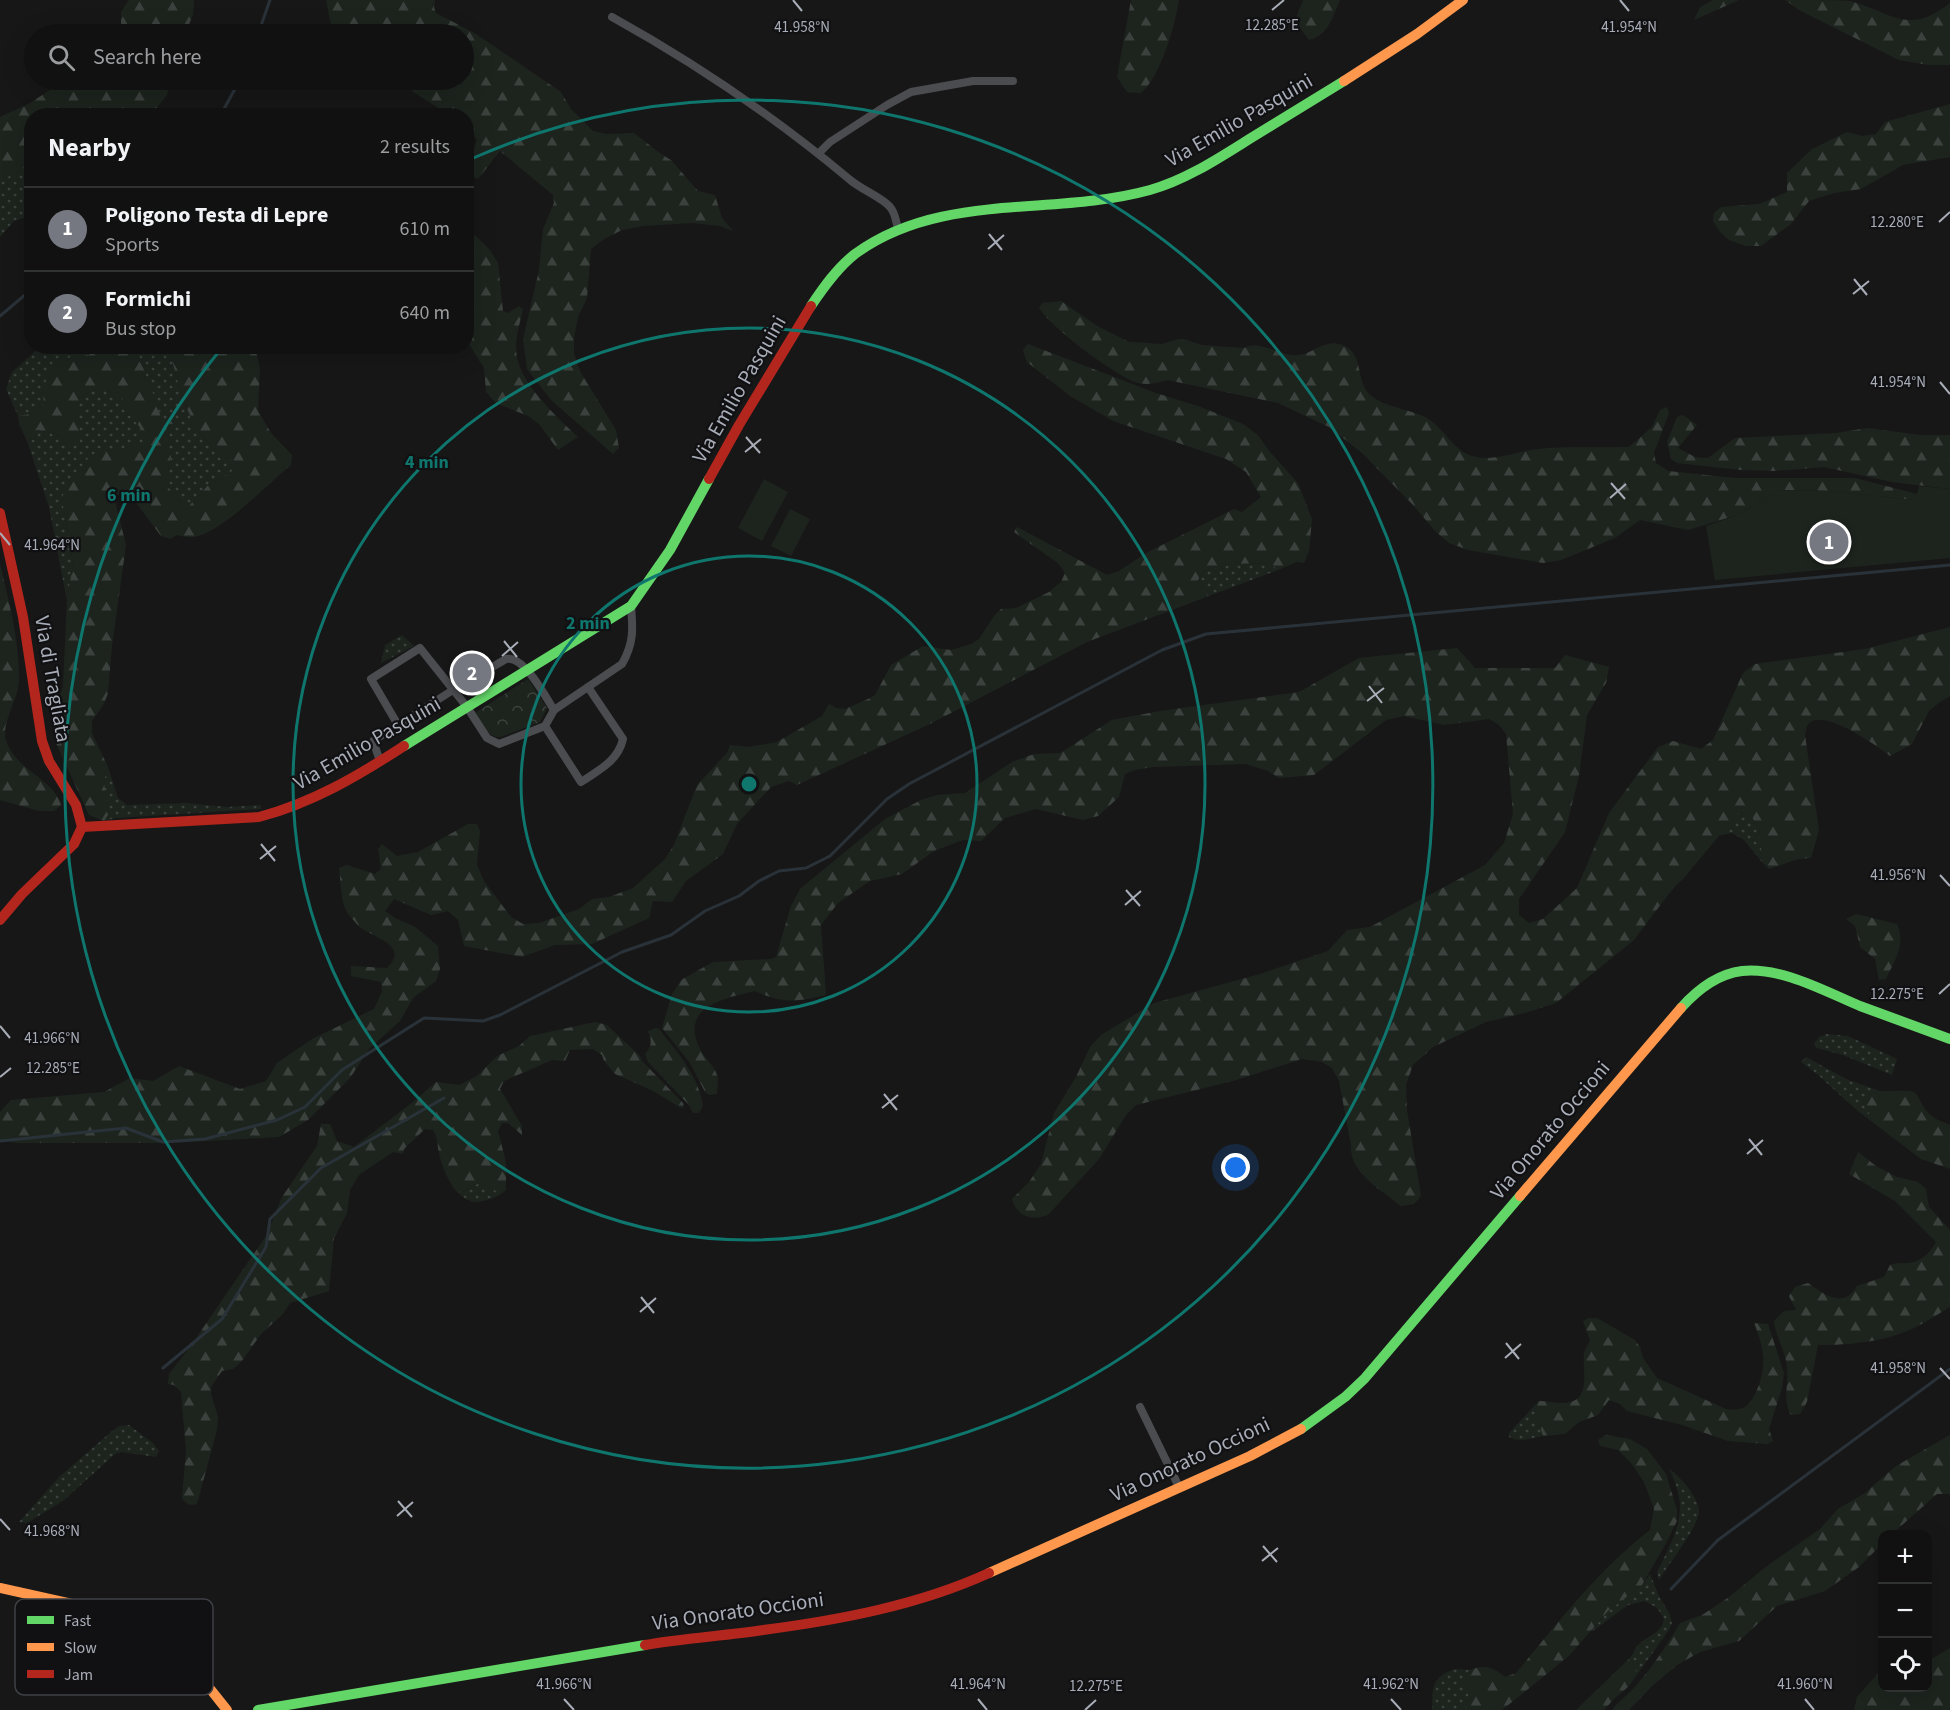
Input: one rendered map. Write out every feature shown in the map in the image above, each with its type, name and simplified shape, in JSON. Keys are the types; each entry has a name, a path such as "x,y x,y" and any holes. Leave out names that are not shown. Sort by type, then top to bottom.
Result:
{"street":[{"name":"Via Emilio Pasquini","path":"82,827 259,817 279,813 317,796 380,761 631,606 648,586 678,538 725,449 824,286 855,254 875,239 898,228 943,216 1114,198 1169,183 1209,163 1356,75 1434,24 1463,0"},
{"path":"612,17 715,80 819,153 865,192 884,201 891,208 898,228"},
{"path":"819,153 831,141 911,92 973,81 1013,81"},
{"name":"Via di Tragliata","path":"0,513 23,617 42,741 49,761 76,805 82,827"},
{"path":"398,725 371,679 420,648 467,707 487,738 499,744 545,726 555,710 622,664 633,635 631,606"},
{"path":"380,761 373,741 453,690 512,657 527,670 555,710"},
{"path":"545,726 581,782 615,757 623,739 588,687"},
{"path":"0,920 22,894 74,844 82,827"},
{"name":"Via Onorato Occioni","path":"258,1710 650,1644 766,1630 877,1610 962,1585 1179,1487 1298,1430 1326,1413 1351,1393 1676,1012 1708,984 1739,972 1773,973 1950,1039"},
{"path":"1140,1407 1179,1487"},
{"path":"0,1588 50,1599"},
{"path":"213,1692 227,1710"}],"green space":[{"path":"129,0 194,0 193,15 189,24 121,24 121,12"},
{"path":"326,0 435,0 436,13 457,24 331,24"},
{"path":"1131,0 1179,0 1170,37 1160,63 1141,93 1127,92 1117,77"},
{"path":"1303,0 1340,0 1325,30 1316,38 1309,40 1295,21"},
{"path":"1713,0 1739,0 1694,20 1700,7"},
{"path":"1785,0 1850,1 1889,16 1911,20 1935,13 1950,3 1950,65 1928,65 1899,60 1799,10"},
{"path":"474,33 561,92 571,109 593,131 606,134 634,133 671,160 698,191 715,195 722,218 733,231 720,226 692,223 643,226 622,230 591,249 587,298 578,317 574,354 581,373 616,430 619,448 613,454 551,400 527,369 523,339 539,270 543,229 554,203 553,195 500,151 478,179 474,177 474,148 477,140 474,136 474,108 438,108 410,90 474,90"},
{"path":"50,90 168,90 157,108 24,108 24,168 0,181 0,117 30,103"},
{"path":"1950,104 1950,157 1903,165 1861,189 1834,193 1809,201 1791,224 1761,246 1746,246 1729,240 1713,221 1714,213 1721,207 1759,204 1787,192 1787,173 1812,149 1847,132 1862,136 1876,134 1885,122"},
{"path":"24,168 24,218 14,221 0,237 0,181"},
{"path":"474,236 490,250 498,263 503,311 508,313 519,306 523,310 516,349 522,371 543,402 578,437 558,450 539,424 528,416 496,403 486,392 484,368 474,352"},
{"path":"1061,301 1097,326 1129,342 1162,344 1184,339 1202,345 1244,348 1255,345 1291,355 1305,354 1323,345 1335,343 1342,345 1353,353 1363,384 1370,395 1384,403 1430,420 1460,450 1476,457 1491,458 1549,448 1629,447 1652,427 1660,410 1667,407 1669,413 1654,453 1656,463 1668,471 1735,478 1855,478 1917,494 1915,500 1829,491 1780,490 1737,515 1688,530 1640,520 1615,538 1561,560 1543,563 1468,550 1449,543 1436,532 1362,453 1329,427 1278,403 1167,380 1147,384 1125,378 1082,349 1039,307 1043,303"},
{"path":"1028,344 1156,393 1198,406 1243,424 1258,435 1298,483 1312,519 1309,551 1304,563 1297,562 1278,570 1270,563 1232,564 1203,571 1197,582 1209,596 1087,642 930,724 797,785 789,781 771,787 737,824 723,854 686,881 672,902 653,901 649,918 592,944 555,945 522,957 464,946 458,920 448,911 431,915 394,899 385,911 415,927 438,946 440,969 436,981 413,998 400,1021 370,1048 350,1078 308,1120 279,1137 171,1143 17,1143 0,1140 0,1112 11,1100 104,1092 130,1078 153,1081 179,1066 240,1089 266,1081 277,1063 312,1039 374,1009 382,991 381,982 351,976 351,966 387,968 395,954 393,948 361,928 348,914 342,898 339,868 347,865 375,874 381,869 378,849 382,844 397,856 418,852 468,824 477,824 480,831 477,865 484,881 511,917 523,924 539,923 579,909 592,899 609,897 633,888 665,859 674,845 697,785 727,753 730,745 749,747 777,742 822,716 829,704 845,709 870,698 875,695 891,665 923,646 951,650 971,644 979,639 1001,609 1016,608 1049,592 1061,582 1065,573 1059,564 1014,532 1017,527 1107,575 1119,571 1148,552 1234,509 1242,512 1261,497 1246,472 1226,459 1113,421 1070,396 1027,362 1023,350"},
{"path":"32,354 90,354 44,387 44,406 30,414 18,416 6,389 12,372"},
{"path":"137,354 170,354 186,407 198,430 212,446 235,462 236,467 229,474 211,482 189,506 183,506 165,483 171,457"},
{"path":"138,354 157,403 171,457 165,483 183,506 189,506 211,482 229,474 236,467 235,462 208,443 198,430 186,407 170,354 257,354 260,368 258,411 271,433 292,455 291,465 231,517 206,533 194,537 176,535 171,539 161,536 131,496 119,494 115,501 126,545 108,693 104,704 92,721 92,733 108,767 104,781 108,815 104,821 89,815 55,741 52,716 63,686 67,601 73,563 62,498 67,483 91,455 142,444 146,435 122,405 123,396 107,391 89,391 76,403 80,442 74,446 55,434 37,430 35,439 27,441 18,416 30,414 44,406 44,386 56,367 75,355"},
{"path":"89,391 107,391 123,396 122,405 146,435 143,444 62,498 73,563 67,601 49,507 27,441 35,439 37,430 55,434 74,445 76,403"},
{"path":"1683,415 1697,425 1678,448 1695,457 1708,458 1735,438 1836,433 1867,428 1920,435 1950,435 1950,489 1892,482 1824,467 1775,471 1677,463 1671,459 1667,442 1677,417"},
{"path":"764,479 788,492 762,541 738,528"},
{"path":"1919,486 1950,489 1950,558 1715,580 1706,526 1737,515 1780,490 1829,491 1915,500"},
{"path":"790,509 810,519 791,556 771,546"},
{"path":"1270,563 1278,570 1209,596 1197,582 1203,571 1232,564"},
{"path":"0,564 13,623 19,667 18,689 6,727 6,740 17,759 57,796 61,805 54,811 39,811 0,800"},
{"path":"1950,627 1950,696 1929,711 1912,744 1890,756 1836,723 1824,720 1814,721 1807,726 1805,735 1819,830 1811,858 1798,859 1769,869 1762,862 1759,831 1756,824 1747,814 1739,812 1674,887 1634,940 1556,1003 1486,1022 1433,1047 1413,1065 1406,1085 1407,1110 1421,1196 1414,1204 1401,1206 1361,1172 1352,1155 1339,1081 1332,1068 1322,1062 1302,1059 1233,1081 1136,1105 1126,1115 1099,1159 1048,1215 1036,1218 1021,1214 1012,1199 1029,1182 1041,1164 1054,1113 1076,1077 1090,1047 1101,1035 1154,1003 1260,974 1328,951 1347,930 1370,927 1485,865 1504,843 1513,814 1506,734 1499,725 1489,719 1444,725 1404,716 1386,720 1314,775 1279,778 1268,771 1246,764 1153,767 1135,770 1125,774 1119,797 1098,816 1083,820 1036,809 1005,818 981,841 963,840 934,851 902,874 870,881 838,903 821,925 826,995 790,1001 755,991 717,1002 699,1015 695,1024 695,1036 701,1051 717,1075 717,1094 709,1095 705,1092 690,1063 662,1028 672,994 681,980 713,962 776,957 791,906 800,889 885,819 921,800 937,795 965,793 1012,762 1034,754 1060,753 1112,720 1299,692 1359,658 1457,648 1475,668 1555,668 1565,655 1609,667 1606,683 1587,715 1579,776 1565,832 1519,899 1519,915 1529,923 1543,919 1577,888 1609,813 1658,747 1673,741 1701,749 1713,740 1743,673 1755,664 1865,649"},
{"path":"402,635 414,646 381,663 385,645"},
{"path":"528,679 547,708 540,722 501,737 487,732 475,713"},
{"path":"108,767 118,798 127,805 187,803 227,807 261,805 261,809 116,818 104,821 108,815 104,781"},
{"path":"1739,812 1747,814 1756,824 1759,831 1762,862 1744,840 1732,833 1717,836"},
{"path":"1856,914 1897,924 1900,946 1886,979 1879,980 1875,959 1860,947 1855,926 1846,919"},
{"path":"595,1022 607,1025 640,1056 642,1061 683,1103 684,1107 681,1108 653,1091 615,1074 602,1055 593,1049 570,1050 565,1061 552,1060 504,1081 500,1089 522,1126 522,1135 508,1123 502,1123 498,1131 506,1162 506,1190 500,1193 481,1182 457,1192 444,1169 435,1133 433,1130 425,1129 404,1149 403,1154 393,1152 359,1175 350,1190 347,1213 334,1238 329,1291 290,1303 282,1315 261,1334 242,1361 233,1369 222,1371 211,1387 218,1417 217,1430 197,1504 186,1503 182,1498 186,1451 181,1392 174,1385 168,1384 169,1374 266,1236 282,1197 317,1146 321,1124 330,1124 337,1141 354,1147 436,1082 459,1085 477,1076 497,1056 519,1046 530,1036"},
{"path":"656,1028 673,1047 692,1075 701,1095 703,1106 699,1113 693,1113 689,1105 648,1062 645,1054 651,1043 648,1031"},
{"path":"1827,1034 1848,1036 1897,1059 1892,1075 1843,1055 1817,1048 1814,1044 1819,1037"},
{"path":"1806,1057 1846,1079 1880,1091 1872,1094 1866,1102 1871,1121 1801,1062"},
{"path":"1880,1091 1913,1092 1930,1115 1950,1125 1950,1169 1921,1159 1871,1121 1866,1102 1872,1094"},
{"path":"1858,1152 1876,1166 1897,1177 1918,1182 1926,1189 1929,1207 1950,1230 1950,1307 1914,1328 1891,1337 1855,1343 1818,1345 1807,1402 1800,1414 1791,1415 1786,1398 1786,1362 1774,1321 1784,1311 1796,1310 1789,1296 1795,1287 1808,1283 1833,1298 1846,1297 1857,1286 1884,1277 1890,1265 1921,1259 1936,1242 1895,1201 1849,1174"},
{"path":"481,1182 500,1193 506,1190 491,1199 474,1202 457,1192"},
{"path":"1597,1318 1635,1340 1643,1358 1657,1378 1731,1410 1745,1407 1754,1397 1762,1375 1763,1361 1761,1343 1754,1323 1768,1324 1784,1373 1782,1388 1769,1429 1773,1441 1767,1444 1728,1441 1682,1425 1627,1411 1620,1404 1609,1400 1598,1415 1579,1422 1565,1434 1543,1436 1535,1410 1539,1401 1563,1403 1572,1401 1579,1397 1582,1391 1584,1353 1590,1341 1583,1321"},
{"path":"1539,1401 1535,1410 1543,1436 1521,1440 1509,1437 1509,1433"},
{"path":"129,1425 153,1443 159,1451 156,1457 121,1452 115,1454 63,1501 27,1523 19,1522 59,1477 119,1426"},
{"path":"1606,1435 1630,1439 1647,1449 1666,1474 1677,1510 1677,1521 1665,1545 1642,1585 1608,1611 1569,1656 1502,1710 1467,1710 1466,1704 1469,1696 1464,1680 1470,1670 1489,1667 1505,1677 1516,1673 1596,1580 1650,1530 1654,1509 1644,1482 1631,1463 1618,1450 1600,1446 1598,1440"},
{"path":"1950,1435 1950,1494 1937,1494 1896,1530 1878,1530 1878,1548 1859,1567 1825,1591 1777,1606 1739,1641 1700,1652 1677,1665 1629,1710 1612,1710 1644,1676 1680,1623 1702,1615 1729,1597 1767,1566 1820,1529 1838,1509 1865,1493 1896,1466"},
{"path":"1669,1469 1688,1488 1696,1500 1699,1511 1689,1535 1659,1580 1657,1572 1675,1534 1680,1510 1676,1484"},
{"path":"1650,1574 1672,1623 1629,1686 1636,1672 1630,1658 1638,1645 1658,1631 1663,1623 1664,1618 1657,1608 1645,1601 1628,1605 1590,1633 1608,1611 1642,1585"},
{"path":"1950,1648 1950,1710 1854,1710 1857,1697 1878,1673 1878,1692 1932,1692 1932,1659"},
{"path":"1630,1658 1636,1672 1629,1686 1604,1710 1576,1710"},
{"path":"1455,1669 1470,1670 1465,1680 1469,1697 1466,1704 1467,1710 1432,1710 1437,1679"}],"waterway":[{"path":"262,24 270,0"},
{"path":"224,108 234,90"},
{"path":"0,316 24,296"},
{"path":"0,1141 126,1128 163,1142 205,1139 277,1120 305,1107 342,1070 424,1018 483,1021 500,1015 622,952 671,935 705,911 739,896 759,881 779,871 806,868 830,856 887,799 909,784 1162,650 1206,634 1950,565"},
{"path":"163,1368 222,1319 266,1247 270,1219 321,1168 444,1098"},
{"path":"1671,1589 1718,1540 1950,1369"}],"traffic: fast":[{"path":"811,306 831,278 848,260 888,234 924,221 960,213 1113,198 1163,186 1214,161 1344,81"},
{"path":"404,746 631,606 670,550 709,479"},
{"path":"1681,1008 1701,989 1716,979 1742,971 1757,971 1802,981 1860,1006 1950,1039"},
{"path":"1301,1429 1345,1397 1365,1378 1520,1196"},
{"path":"258,1710 645,1645"}],"traffic: slow":[{"path":"1344,81 1417,34 1463,0"},
{"path":"1520,1196 1681,1008"},
{"path":"989,1573 1250,1456 1301,1429"},
{"path":"0,1588 50,1599"},
{"path":"213,1692 227,1710"}],"traffic: jam":[{"path":"709,479 811,306"},
{"path":"0,513 23,617 42,741 49,761 76,805 82,827 74,844 22,894 0,920"},
{"path":"82,827 259,817 298,804 334,788 404,746"},
{"path":"645,1645 792,1626 879,1610 935,1594 989,1573"}],"place":[{"name":"Poligono Testa di Lepre","path":"1829,542"},
{"name":"Formichi","path":"472,673"}]}
